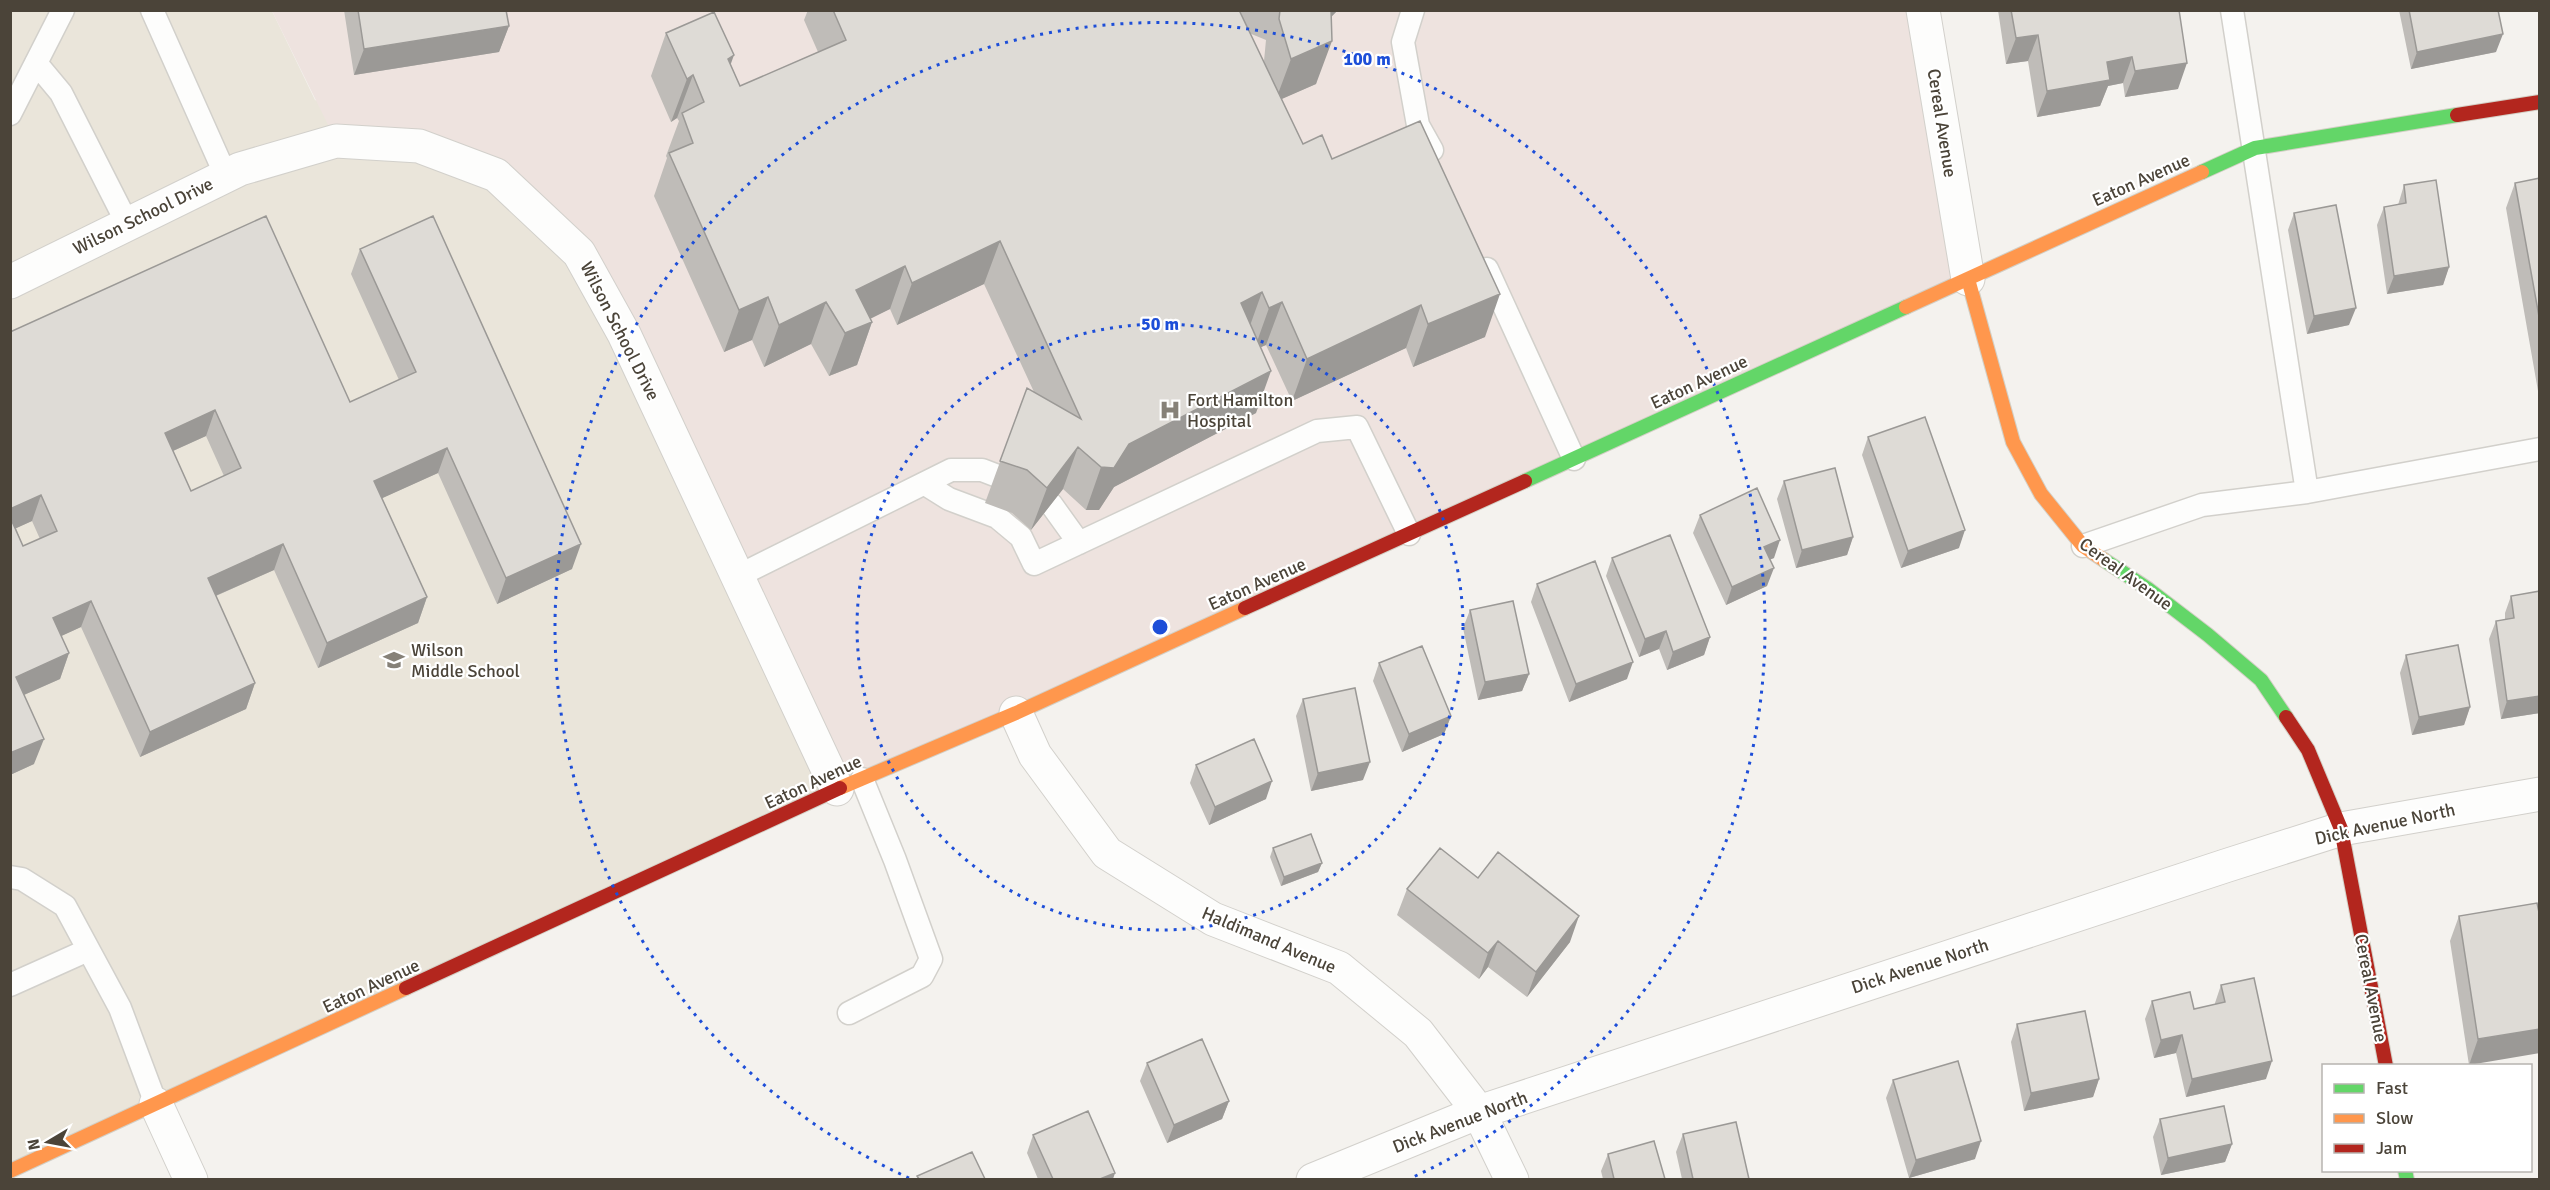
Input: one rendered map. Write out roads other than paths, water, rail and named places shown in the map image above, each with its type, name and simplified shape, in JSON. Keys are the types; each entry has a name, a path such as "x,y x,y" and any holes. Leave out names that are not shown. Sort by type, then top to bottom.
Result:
{"main road":[{"name":"Eaton Avenue","path":"10,1171 850,784 1016,713 2255,148 2540,102"},
{"name":"Cereal Avenue","path":"1968,279 2013,442 2041,494 2083,546 2208,634 2261,680 2308,750 2341,829 2386,1064"}],"street":[{"name":"Cereal Avenue","path":"1923,10 1968,279"},
{"name":"Wilson School Drive","path":"12,278 240,169 336,141 419,146 496,175 579,253 624,334 738,576 850,784"},
{"name":"Haldimand Avenue","path":"1016,713 1035,755 1107,853 1213,919 1338,968 1418,1033 1479,1112 1512,1179"},
{"name":"Dick Avenue North","path":"1313,1179 1479,1112 2341,829 2540,794"},
{"path":"156,1104 191,1179"}],"lane":[{"path":"10,114 63,10"},
{"path":"152,10 226,176"},
{"path":"1413,10 1403,42 1418,125 1441,169"},
{"path":"2232,10 2307,492"},
{"path":"36,63 62,93 127,223"},
{"path":"1478,250 1574,459"},
{"path":"925,484 949,499 997,517 1021,537 1035,564 1317,431 1357,427 1409,534"},
{"path":"2083,546 2202,505 2307,492 2540,449"},
{"path":"738,576 951,470 982,470 995,475"},
{"path":"1051,504 1078,543"},
{"path":"849,1013 922,976 931,959 895,860 850,784"},
{"path":"10,877 22,879 65,906 120,1008 156,1104"},
{"path":"10,985 88,950"}],"place":[{"name":"Fort Hamilton Hospital","path":"1170,410"},
{"name":"Wilson Middle School","path":"394,660"}]}
